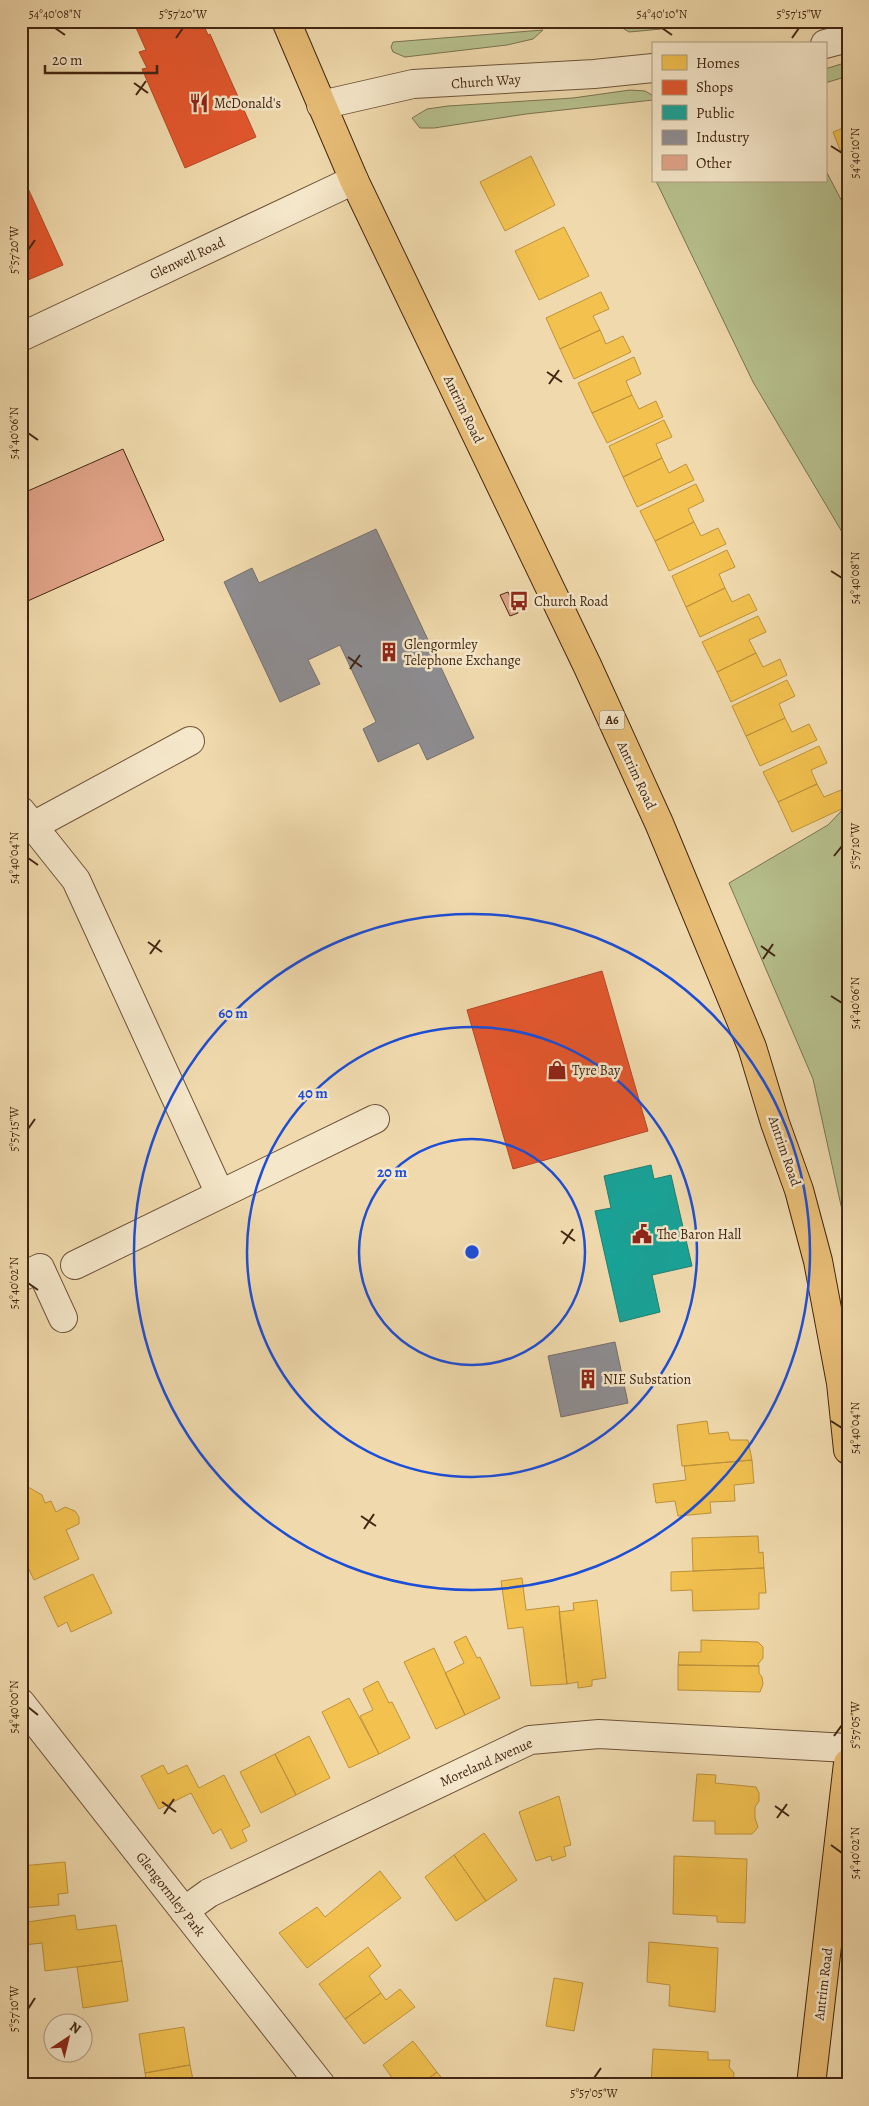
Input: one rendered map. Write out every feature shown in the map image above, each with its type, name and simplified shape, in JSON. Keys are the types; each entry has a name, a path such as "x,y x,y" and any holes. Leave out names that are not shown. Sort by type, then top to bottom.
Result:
{"main road":[{"name":"Antrim Road","path":"286,21 354,180 595,682 659,824 752,1047 775,1123 799,1190 818,1261 841,1383 848,1450"},
{"name":"Antrim Road","path":"811,2085 848,1763"}],"street":[{"path":"826,44 848,38"},
{"name":"Church Way","path":"321,105 413,84 575,75 652,68"},
{"name":"Glenwell Road","path":"21,337 354,180"},
{"path":"190,741 27,818 76,880 220,1194"},
{"path":"74,1265 375,1119"},
{"path":"21,1277 40,1268 63,1318"},
{"name":"Glengormley Park","path":"21,1703 321,2085"},
{"name":"Moreland Avenue","path":"184,1911 209,1893 530,1740 599,1734 848,1748"}],"green space":[{"path":"611,21 748,21 629,32"},
{"path":"543,30 533,39 507,45 405,57 393,52 391,47 393,42"},
{"path":"848,62 848,76 826,83 826,69"},
{"path":"630,90 645,91 652,95 652,100 526,114 434,128 420,128 412,118 427,109 448,106 573,98"},
{"path":"826,171 848,213 848,542 753,382 656,182 826,182"},
{"path":"848,804 848,1237 813,1079 729,883 828,825"}],"building: Homes":[{"path":"848,126 848,170 833,132"},
{"path":"531,156 555,205 505,231 480,182"},
{"path":"564,227 589,276 539,300 515,251"},
{"path":"601,292 609,309 593,316 600,330 560,349 546,318"},
{"path":"600,330 606,344 623,336 631,352 574,379 560,349"},
{"path":"634,357 641,374 626,381 632,395 592,413 578,383"},
{"path":"632,395 639,409 656,401 663,417 607,443 592,413"},
{"path":"664,420 672,437 656,444 662,458 623,477 609,446"},
{"path":"662,458 669,473 686,464 694,480 637,507 623,477"},
{"path":"696,484 704,501 688,509 694,522 655,541 640,511"},
{"path":"694,522 701,536 718,528 726,544 669,571 655,541"},
{"path":"727,550 735,567 719,574 725,588 686,607 672,576"},
{"path":"725,588 732,602 749,594 757,610 700,637 686,607"},
{"path":"758,616 766,632 749,640 756,653 717,672 702,642"},
{"path":"756,653 763,667 780,659 787,675 731,702 717,672"},
{"path":"787,680 795,696 779,704 785,718 746,736 732,706"},
{"path":"785,718 792,732 809,724 817,740 760,766 746,736"},
{"path":"819,746 827,763 811,770 817,784 778,802 763,772"},
{"path":"817,784 824,797 841,790 848,806 792,832 778,802"},
{"path":"707,1421 709,1434 728,1432 730,1440 748,1440 752,1460 682,1466 677,1425"},
{"path":"752,1460 754,1483 734,1485 735,1501 710,1502 711,1513 678,1516 675,1501 656,1503 653,1484 686,1480 684,1466"},
{"path":"21,1483 42,1495 45,1503 51,1501 56,1512 65,1507 75,1511 79,1517 79,1524 66,1530 79,1559 34,1580 21,1553 21,1546 27,1543 21,1531"},
{"path":"758,1536 759,1553 763,1552 764,1568 693,1571 692,1538"},
{"path":"764,1568 766,1593 759,1593 759,1609 693,1611 692,1590 671,1591 671,1572"},
{"path":"93,1574 112,1613 71,1632 67,1622 58,1627 44,1597"},
{"path":"522,1578 526,1610 559,1606 567,1684 531,1686 523,1627 508,1629 501,1581"},
{"path":"597,1600 606,1678 592,1680 592,1686 578,1688 578,1682 567,1684 559,1612 574,1610 573,1603"},
{"path":"466,1636 477,1658 480,1657 500,1698 465,1715 445,1673 464,1663 454,1642"},
{"path":"701,1640 758,1642 763,1647 763,1658 758,1664 759,1666 678,1665 679,1652 701,1652"},
{"path":"434,1648 465,1715 436,1729 404,1662"},
{"path":"678,1665 759,1666 759,1673 763,1684 760,1692 678,1690"},
{"path":"378,1681 389,1703 392,1702 410,1738 379,1754 360,1716 373,1710 363,1689"},
{"path":"349,1698 379,1754 349,1768 322,1712"},
{"path":"309,1736 330,1778 296,1795 275,1754"},
{"path":"275,1754 296,1795 261,1813 240,1772"},
{"path":"163,1765 168,1774 187,1765 199,1788 224,1775 250,1826 242,1830 247,1841 231,1849 221,1829 213,1834 191,1793 159,1809 141,1776"},
{"path":"697,1774 716,1775 715,1783 756,1787 759,1793 759,1801 755,1807 755,1818 758,1827 752,1834 715,1834 715,1821 693,1821"},
{"path":"559,1796 571,1845 564,1847 566,1856 552,1861 551,1856 536,1861 519,1812"},
{"path":"484,1833 517,1880 486,1901 454,1855"},
{"path":"454,1855 486,1901 456,1921 425,1877"},
{"path":"674,1856 747,1859 745,1923 717,1922 717,1916 673,1914"},
{"path":"65,1862 68,1893 58,1894 59,1905 21,1908 21,1866"},
{"path":"380,1871 401,1898 307,1968 279,1933 317,1907 325,1917"},
{"path":"75,1915 77,1930 116,1925 122,1961 45,1971 42,1943 24,1945 21,1923"},
{"path":"649,1942 718,1948 715,2012 669,2006 670,1985 647,1982"},
{"path":"368,1947 381,1966 369,1976 381,1993 345,2019 319,1984"},
{"path":"122,1961 128,2001 83,2008 77,1967"},
{"path":"554,1978 583,1983 574,2031 546,2026"},
{"path":"400,1989 415,2007 364,2044 345,2019 381,1993 386,2000"},
{"path":"184,2027 190,2065 145,2073 139,2034"},
{"path":"413,2041 437,2072 420,2085 397,2085 383,2065"},
{"path":"653,2049 708,2052 708,2060 730,2060 729,2067 734,2073 733,2085 651,2085"},
{"path":"190,2065 194,2085 147,2085 145,2073"},
{"path":"437,2072 447,2085 420,2085"}],"building: Shops":[{"name":"McDonald's","path":"133,21 202,21 208,35 210,34 256,137 185,168 142,69 147,68 139,52 146,50"},
{"path":"21,173 63,265 21,283"},
{"name":"Tyre Bay","path":"602,971 648,1131 513,1169 467,1010"}],"building: Public":[{"path":"651,1165 654,1179 671,1175 692,1266 652,1275 660,1312 620,1322 595,1211 611,1208 604,1176"}],"building: Industry":[{"name":"Glengormley Telephone Exchange","path":"376,529 474,738 427,760 419,743 378,762 363,729 376,722 340,645 308,660 320,684 280,702 224,582 252,568 259,583"},
{"name":"NIE Substation","path":"615,1342 628,1403 561,1417 548,1356"}],"building: Other":[{"path":"123,449 164,540 21,604 21,494"},
{"path":"508,592 518,613 510,616 500,595"}],"place":[{"name":"McDonald's","path":"199,103"},
{"name":"Church Road","path":"519,601"},
{"name":"Glengormley Telephone Exchange","path":"389,652"},
{"name":"Tyre Bay","path":"557,1070"},
{"name":"The Baron Hall","path":"642,1234"},
{"name":"NIE Substation","path":"588,1379"}]}
